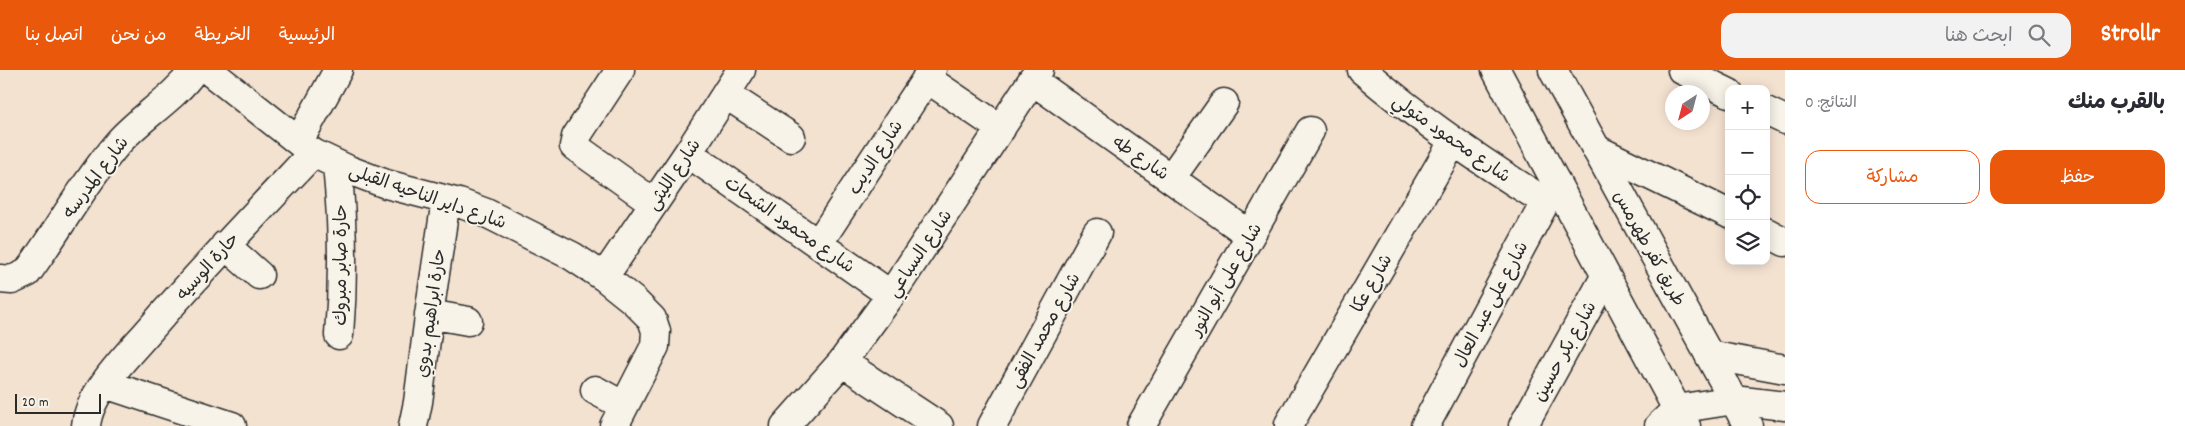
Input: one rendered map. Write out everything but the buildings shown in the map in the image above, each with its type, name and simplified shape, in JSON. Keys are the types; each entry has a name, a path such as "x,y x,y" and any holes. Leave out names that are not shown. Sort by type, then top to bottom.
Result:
{"street":[{"name":"شارع المدرسه","path":"0,279 12,280 27,273 107,156 142,118 166,101 186,82 194,70"},
{"name":"شارع داير الناحيه القبلى","path":"208,70 306,147 337,165 386,184 486,213 572,256 604,277 634,301 652,319 656,332 655,346 619,416"},
{"name":"حارة الوسيه","path":"86,426 91,406 105,384 183,291 226,245 306,147 338,70"},
{"path":"620,70 576,137 574,146 654,203"},
{"name":"شارع الليثى","path":"604,277 688,153 741,70"},
{"name":"شارع محمود متولي","path":"1362,70 1452,142 1551,192"},
{"path":"1496,70 1551,192 1606,277 1674,420 1734,400 1785,406"},
{"name":"طريق كفر طهرمس","path":"1553,70 1748,426"},
{"path":"1682,70 1725,90"},
{"path":"929,74 1001,129"},
{"name":"شارع الديب","path":"818,244 929,74"},
{"name":"شارع السباعي","path":"785,426 842,362 891,295 1036,75"},
{"name":"شارع طه","path":"1036,75 1171,178 1250,235"},
{"path":"725,94 791,137"},
{"path":"1171,178 1224,103"},
{"path":"1770,113 1785,120"},
{"name":"شارع على أبو النور","path":"1141,426 1310,132"},
{"name":"شارع عكا","path":"1289,424 1452,142"},
{"path":"1596,149 1725,212"},
{"name":"شارع محمود الشحات","path":"688,153 891,295"},
{"name":"حارة صابر مبروك","path":"337,165 343,222 344,279 339,335"},
{"name":"شارع على عبد العال","path":"1425,426 1551,192"},
{"name":"حارة ابراهيم بدوي","path":"413,426 446,200"},
{"name":"شارع محمد الفقى","path":"992,426 1097,233"},
{"path":"1770,234 1785,242"},
{"path":"226,245 259,275"},
{"name":"شارع بكر حسين","path":"1523,426 1606,277"},
{"path":"429,314 468,321"},
{"path":"1709,356 1785,369"},
{"path":"842,362 939,426"},
{"path":"105,384 232,426"},
{"path":"596,390 619,416"}]}
